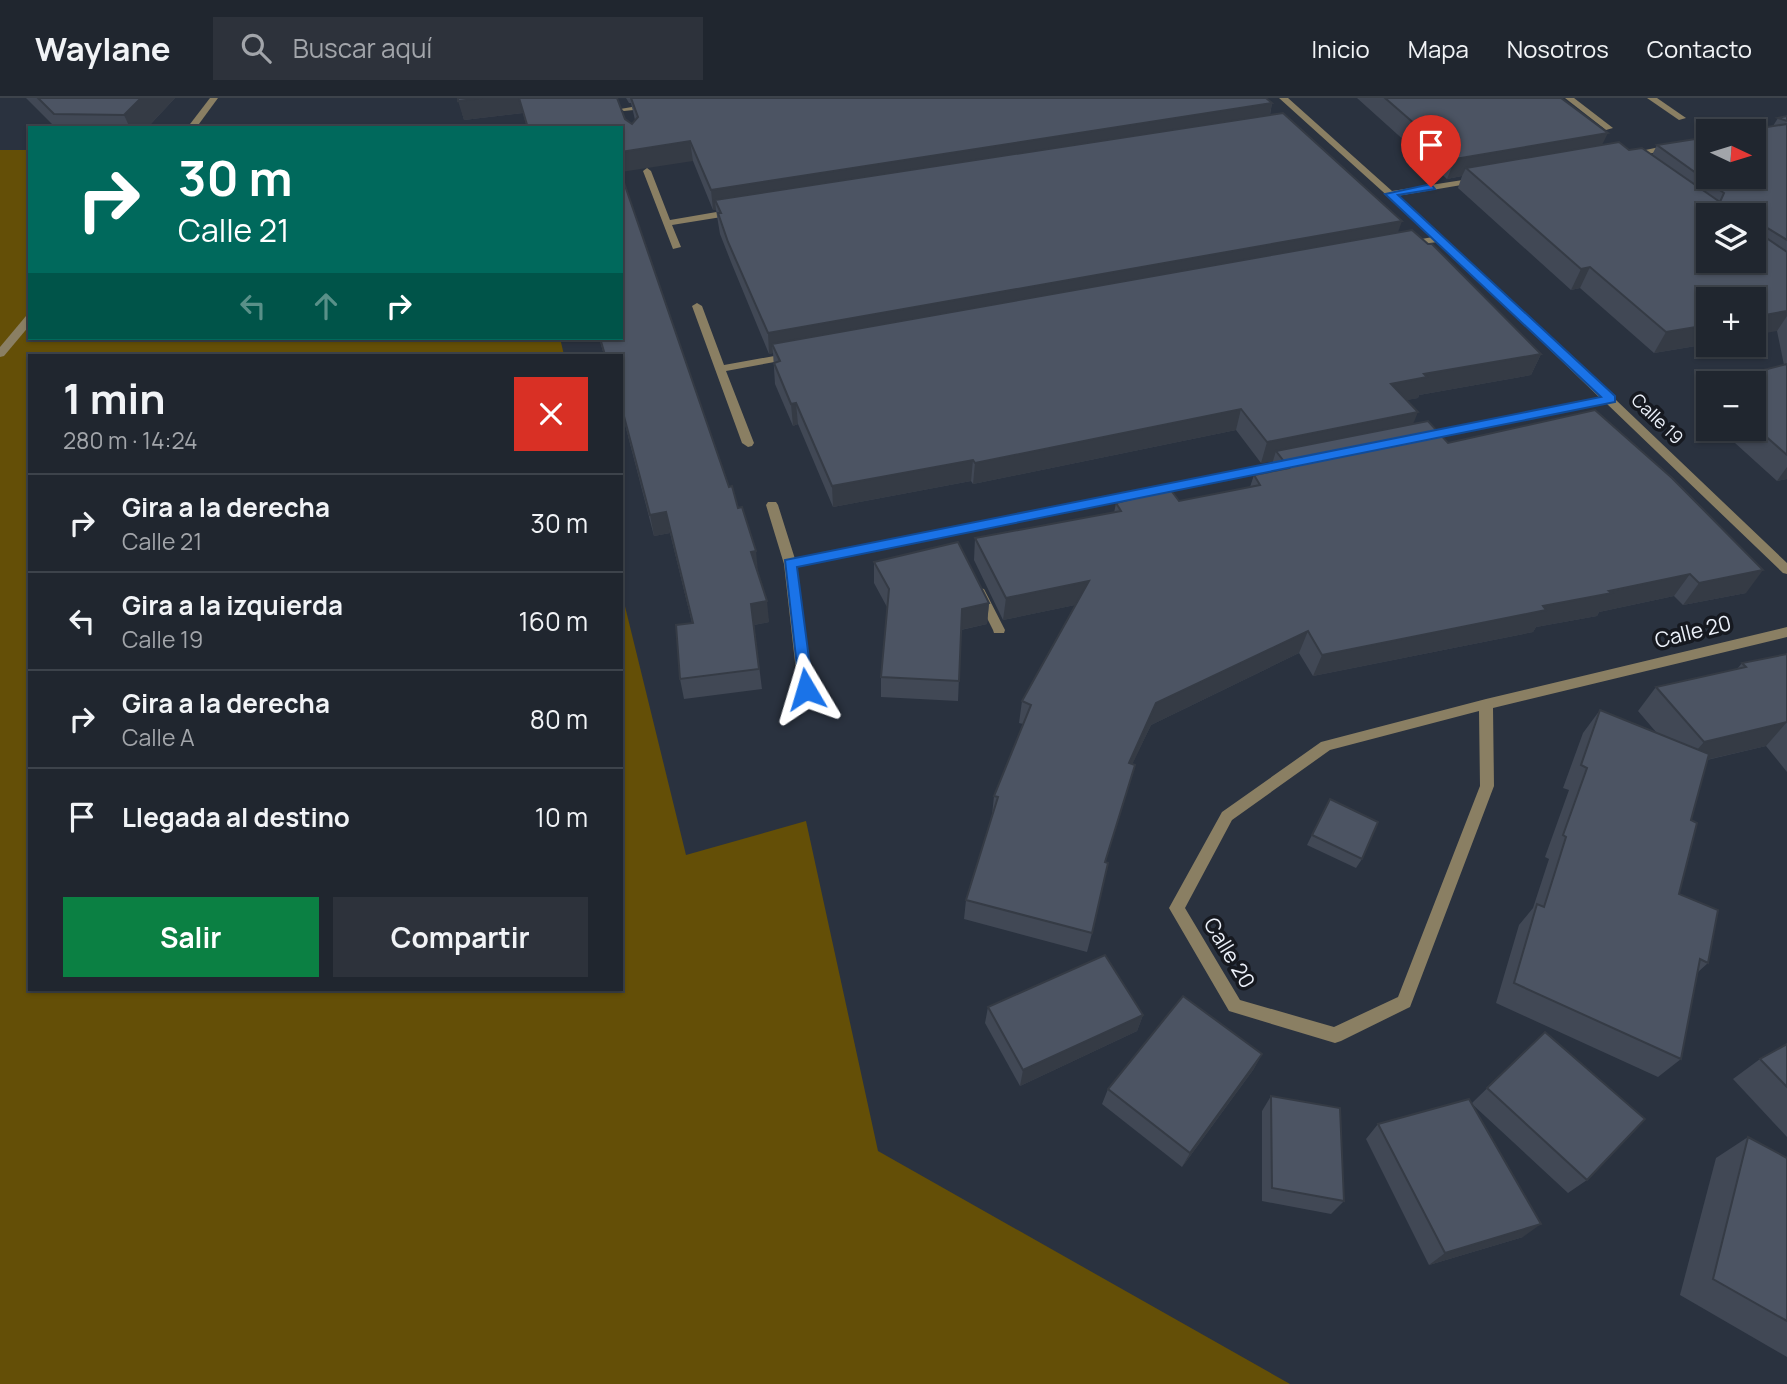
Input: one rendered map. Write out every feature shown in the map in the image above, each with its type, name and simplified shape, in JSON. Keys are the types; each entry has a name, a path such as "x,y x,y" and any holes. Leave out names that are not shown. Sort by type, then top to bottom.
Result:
{"street":[{"path":"193,126 214,98"},
{"path":"620,98 628,119"},
{"name":"Calle 19","path":"1283,98 1303,122 1391,194 1611,399 1787,570"},
{"path":"1569,98 1609,128"},
{"path":"1651,98 1682,118"},
{"path":"624,109 665,104"},
{"path":"1635,163 1624,155 1696,142"},
{"path":"647,171 676,247"},
{"path":"1391,194 1492,177"},
{"path":"666,223 748,210"},
{"path":"1401,245 1440,239"},
{"path":"697,306 748,443"},
{"path":"0,354 28,320"},
{"path":"720,369 802,354"},
{"path":"1408,440 1611,399"},
{"path":"790,564 953,537 1300,461"},
{"path":"772,505 790,564 806,689"},
{"path":"972,575 999,630"},
{"name":"Calle 20","path":"1486,704 1487,786 1404,1002 1335,1035 1235,1006 1177,908 1227,816 1326,746 1486,704 1787,632"}],"shaded area":[{"path":"0,150 28,150 28,340 560,340 564,354 28,354 28,991 623,991 623,598 686,855 806,821 878,1151 1290,1384 0,1384"}],"building":[{"path":"38,98 141,98 124,115 54,114"},
{"path":"458,98 482,98 458,101"},
{"path":"519,98 617,98 625,119 632,124 638,117 631,98 1266,98 1272,103 711,190 690,141 623,152 623,126 527,126"},
{"path":"1385,98 1561,98 1608,133 1455,159"},
{"path":"1283,113 1402,221 768,333 728,242 715,200"},
{"path":"1787,124 1787,240 1766,227 1766,203 1696,203 1696,273 1766,273 1766,238 1787,252 1787,311 1766,315 1766,287 1696,287 1696,327 1666,332 1590,267 1581,269 1466,168 1619,142 1629,150 1642,148 1696,185 1696,189 1701,189 1720,202 1724,193 1718,189 1766,189 1766,127"},
{"path":"1696,139 1696,173 1657,145"},
{"path":"623,180 729,487 732,486 738,508 742,507 756,551 751,552 767,601 751,604 759,669 680,679 676,625 693,623 666,512 650,515 623,413 623,354 605,354 601,340 623,340"},
{"path":"1412,230 1428,244 1432,244 1541,354 1424,374 1427,377 1391,384 1418,412 1267,442 1241,409 975,463 973,460 832,486 796,403 791,404 774,363 780,361 772,344"},
{"path":"1787,364 1787,455 1766,437 1766,371 1760,371"},
{"path":"1595,410 1672,478 1763,570 1699,583 1690,574 1543,606 1546,610 1322,655 1308,631 1156,703 1129,763 1135,765 1105,862 1108,863 1092,933 966,900 998,797 994,796 1031,705 1022,701 1089,581 1006,598 975,538 1121,511 1116,503 1170,489 1179,501 1260,485 1254,475 1289,468 1276,451 1428,421 1448,443"},
{"path":"958,542 989,603 962,609 959,681 881,677 889,589 874,562"},
{"path":"1787,654 1787,722 1704,742 1656,687 1746,667 1742,663"},
{"path":"1600,710 1709,754 1691,820 1697,823 1679,894 1718,910 1708,963 1700,959 1681,1059 1514,983 1537,904 1544,907 1566,837 1563,835 1587,768 1581,765"},
{"path":"1330,799 1378,822 1362,859 1312,835"},
{"path":"1105,955 1143,1015 1023,1070 988,1007"},
{"path":"1183,996 1262,1054 1190,1153 1108,1089"},
{"path":"1545,1032 1645,1119 1587,1180 1487,1088"},
{"path":"1787,1044 1787,1087 1760,1059"},
{"path":"1271,1096 1340,1108 1344,1201 1272,1188"},
{"path":"1469,1099 1541,1224 1445,1253 1378,1124"},
{"path":"1748,1137 1787,1158 1787,1321 1713,1279"}],"route":[{"path":"806,689 790,564 1611,399 1391,194 1431,187"}]}
